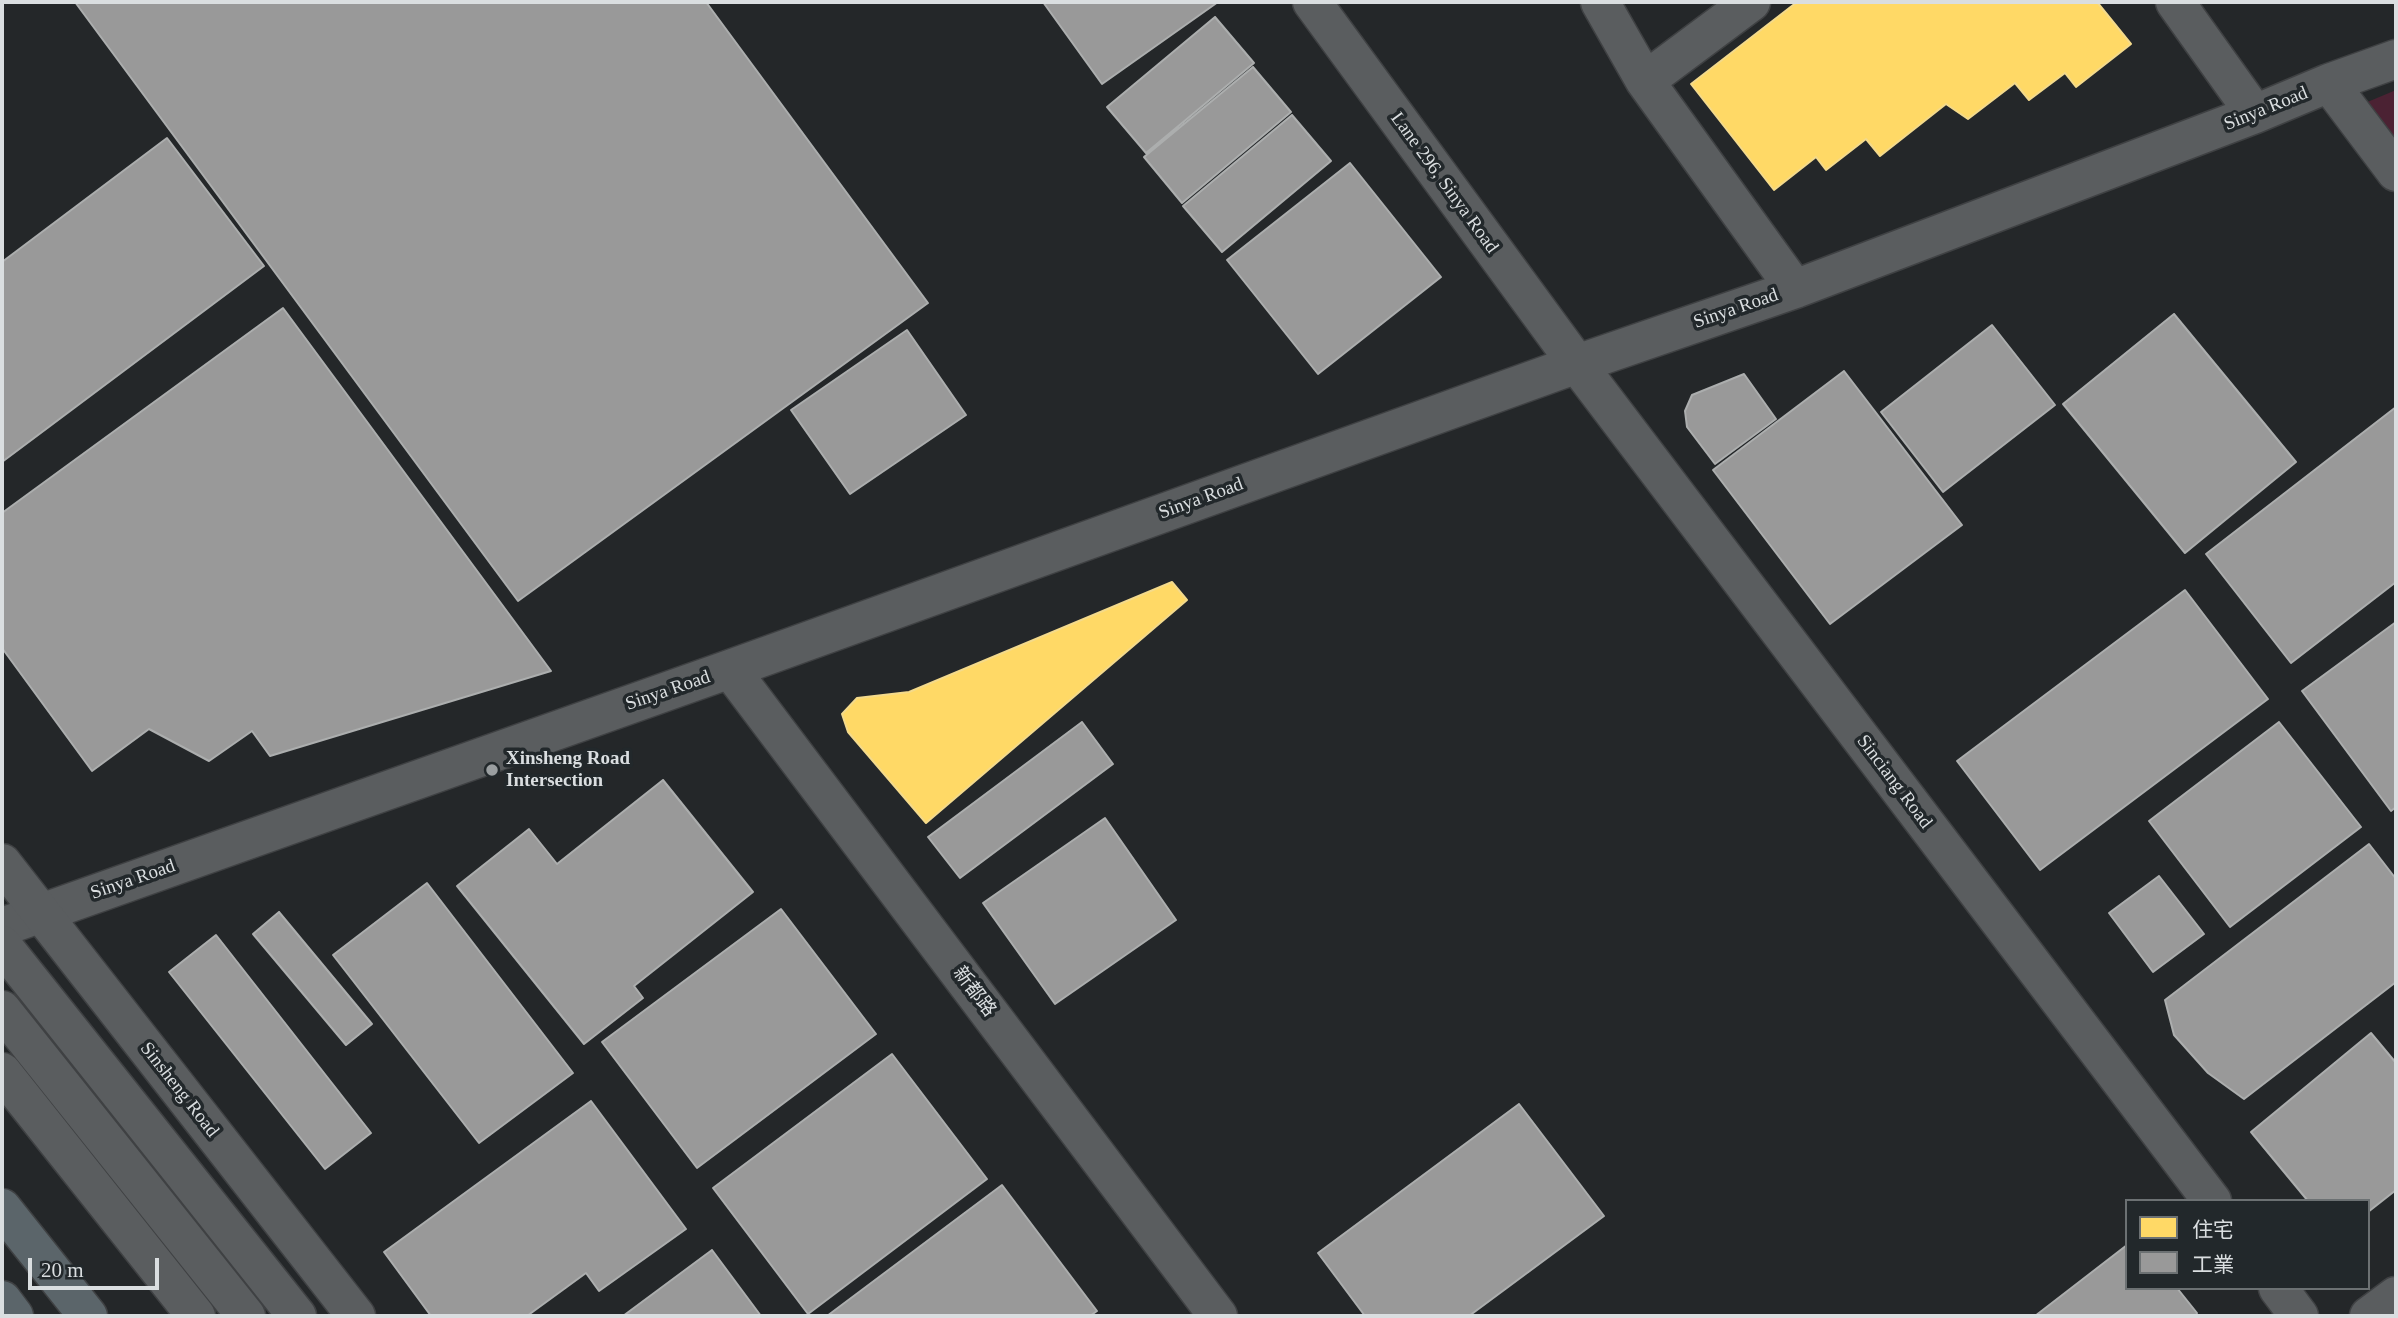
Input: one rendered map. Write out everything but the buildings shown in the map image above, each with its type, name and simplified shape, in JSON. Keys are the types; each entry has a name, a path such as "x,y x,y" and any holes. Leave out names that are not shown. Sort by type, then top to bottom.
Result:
{"highway":[{"path":"2,1208 88,1316"},
{"path":"2,1300 15,1316"}],"street":[{"name":"Lane 296, Sinya Road","path":"1312,2 1577,364"},
{"path":"1600,2 1645,80 1795,289"},
{"path":"1645,80 1751,2"},
{"path":"2175,2 2255,114"},
{"name":"Sinya Road","path":"2,927 730,669 1577,364 1795,289 2396,59"},
{"path":"2329,83 2396,173"},
{"name":"Sinciang Road","path":"1577,364 2210,1199"},
{"name":"新都路","path":"730,669 1218,1316"},
{"name":"Sinsheng Road","path":"2,863 356,1316"},
{"path":"2,945 297,1316"},
{"path":"2,1010 246,1316"},
{"path":"2,1072 196,1316"},
{"path":"2280,1290 2300,1316"},
{"path":"2369,1316 2396,1296"}],"shaded area":[{"path":"2396,90 2396,175 2346,111"}],"place":[{"name":"Xinsheng Road Intersection","path":"492,770"}]}
